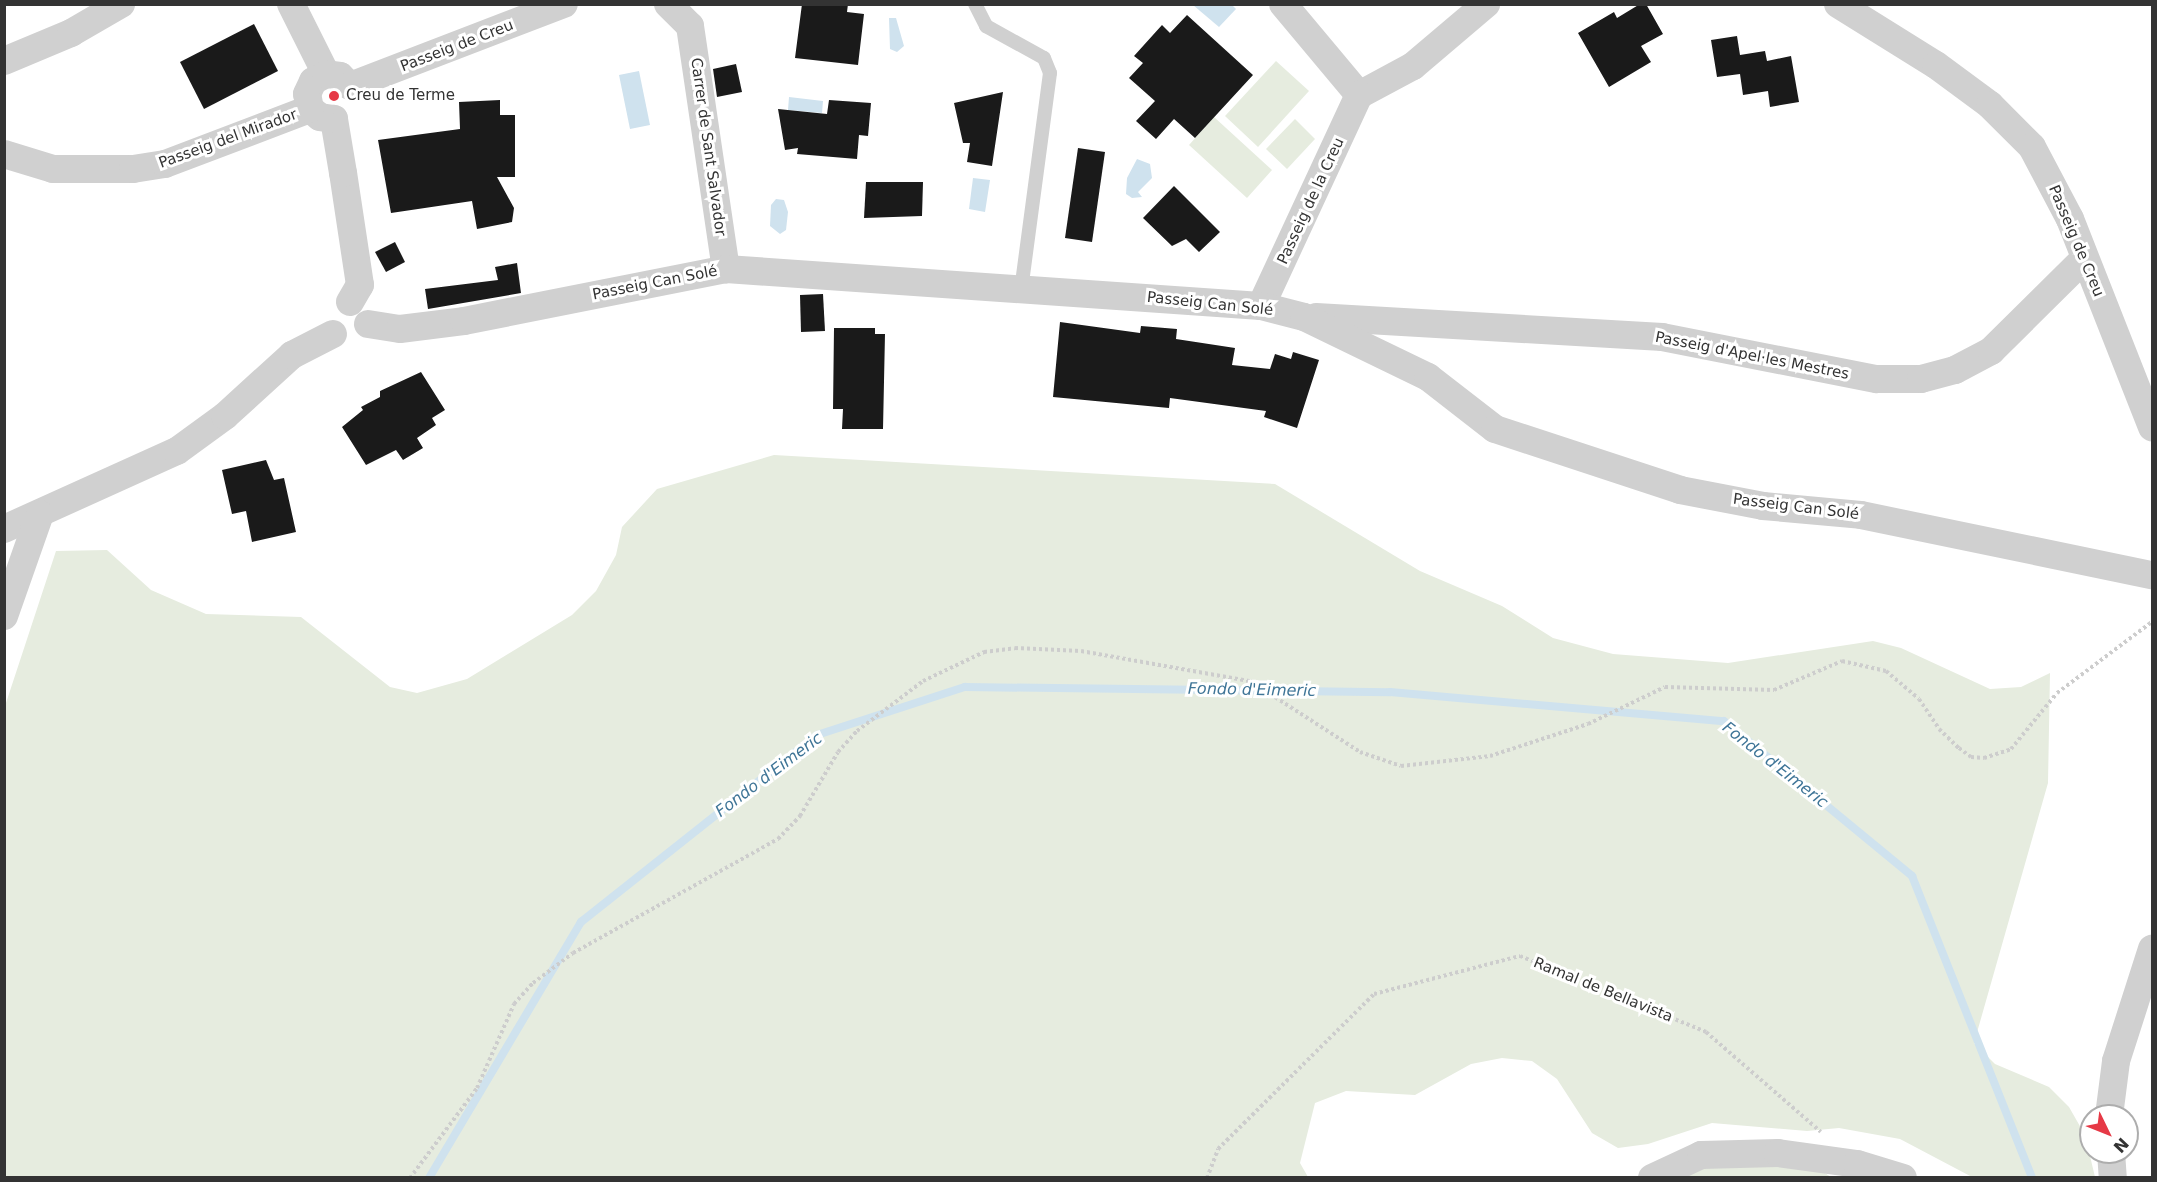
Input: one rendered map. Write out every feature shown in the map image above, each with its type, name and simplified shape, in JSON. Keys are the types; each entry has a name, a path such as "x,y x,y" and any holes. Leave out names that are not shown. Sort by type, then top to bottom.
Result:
{"street":[{"path":"4,62 61,38 120,4"},
{"path":"291,4 338,80 313,81 307,94 322,114 360,285 350,302 332,311 329,324 333,334 345,341 357,340 368,324 366,311 350,302"},
{"name":"Passeig de Creu","path":"338,80 564,4"},
{"name":"Carrer de Sant Salvador","path":"668,4 693,15 726,268"},
{"path":"1283,4 1359,95 1413,66 1486,4"},
{"name":"Passeig de Creu","path":"1838,4 1936,65 2013,126 2046,170 2152,427"},
{"name":"Passeig de la Creu","path":"1261,306 1359,95"},
{"name":"Passeig del Mirador","path":"4,154 53,169 143,167 165,164 322,114"},
{"name":"Passeig d'Apel·les Mestres","path":"1304,317 1662,337 1877,379 1921,379 1955,370 1991,351 2084,259"},
{"name":"Passeig Can Solé","path":"368,324 400,329 464,321 726,268 1261,306 1304,317 1428,377 1495,429 1680,490 1763,506 1861,515 2152,575"},
{"path":"4,529 177,451 225,416 292,355 333,334"},
{"path":"4,616 40,514"},
{"path":"2111,1104 2116,1061 2152,949"},
{"path":"1652,1178 1701,1155 1778,1153 1857,1164 1903,1178"}],"lane":[{"path":"975,4 986,26 1044,58 1050,73 1021,289"}],"path":[{"path":"410,1178 477,1088 514,1004 534,983 573,953 778,839 801,816 838,752 862,727 923,681 984,652 1015,648 1081,651 1250,681 1360,752 1401,766 1490,756 1588,724 1665,687 1774,690 1842,661 1887,671 1919,699 1939,729 1959,748 1984,758 2011,749 2057,693 2152,622"},
{"name":"Ramal de Bellavista","path":"1207,1178 1218,1149 1374,994 1520,956 1706,1032 1857,1164"}],"shaded area":[{"path":"1276,61 1309,91 1258,147 1225,116"},
{"path":"1214,117 1272,170 1247,198 1189,145"},
{"path":"1295,119 1315,139 1287,169 1266,149"},
{"path":"774,455 1275,484 1420,571 1502,606 1553,638 1613,654 1728,663 1873,641 1901,648 1990,689 2021,687 2050,673 2048,783 1974,1043 1995,1064 2049,1087 2069,1107 2079,1124 2079,1164 2092,1164 2095,1177 1972,1177 1900,1139 1839,1128 1807,1131 1712,1123 1648,1144 1618,1148 1592,1133 1557,1079 1532,1061 1502,1058 1471,1064 1415,1095 1346,1091 1315,1103 1300,1163 1308,1177 5,1177 5,706 56,551 107,550 151,590 206,614 301,617 390,687 417,693 467,679 572,615 596,591 616,555 622,527 657,489"},
{"path":"1702,1165 1817,1168 1831,1177 1679,1178"}],"water":[{"path":"1193,5 1232,5 1236,9 1219,27"},
{"path":"889,18 896,18 904,46 897,52 890,49"},
{"path":"639,71 650,125 630,129 619,75"},
{"path":"789,97 823,101 822,113 788,110"},
{"path":"1137,159 1150,164 1152,178 1138,192 1142,197 1132,198 1126,194 1127,178"},
{"path":"973,178 990,180 985,212 969,209"},
{"path":"776,199 784,200 788,212 786,230 780,234 770,226 771,205"}],"building":[{"path":"802,4 848,4 847,12 864,14 858,65 795,58"},
{"path":"1640,4 1646,4 1663,34 1641,46 1651,62 1609,87 1578,33 1614,12 1617,18"},
{"path":"1187,15 1253,75 1195,138 1174,119 1156,139 1136,121 1155,101 1129,78 1143,63 1134,56 1162,25 1170,33"},
{"path":"254,24 278,71 204,109 180,62"},
{"path":"1737,36 1740,55 1765,51 1767,61 1791,56 1799,102 1770,107 1768,91 1743,95 1740,74 1717,77 1711,40"},
{"path":"736,64 742,92 717,97 713,69"},
{"path":"1003,92 992,166 967,162 970,143 963,143 954,103"},
{"path":"500,100 500,115 515,115 515,177 497,177 514,208 512,222 477,229 472,201 391,213 378,140 460,129 459,102"},
{"path":"829,100 871,103 868,136 859,135 857,159 797,154 798,148 785,150 778,109 827,114"},
{"path":"1078,148 1105,152 1092,242 1065,238"},
{"path":"866,182 923,182 922,216 864,218"},
{"path":"1174,186 1220,232 1199,252 1186,239 1172,246 1143,218"},
{"path":"395,242 405,262 386,272 375,252"},
{"path":"517,263 521,293 428,309 425,289 498,280 495,267"},
{"path":"823,294 825,331 801,332 800,295"},
{"path":"1060,322 1140,333 1141,326 1177,329 1176,339 1235,348 1232,365 1270,369 1275,354 1291,359 1293,352 1319,360 1297,428 1264,417 1266,411 1170,398 1169,408 1053,397"},
{"path":"834,328 875,328 875,334 885,334 883,429 842,429 843,409 833,409"},
{"path":"421,372 445,410 432,418 436,425 417,438 423,448 403,460 396,450 366,465 342,427 363,410 361,407 380,397 380,391"},
{"path":"266,460 274,480 284,478 296,532 252,542 246,511 232,514 222,470"}],"waterway":[{"name":"Fondo d'Eimeric","path":"429,1178 581,922 817,735 965,687 1390,692 1724,721 1912,876 2032,1178"}],"place":[{"name":"Creu de Terme","path":"334,96"}]}
